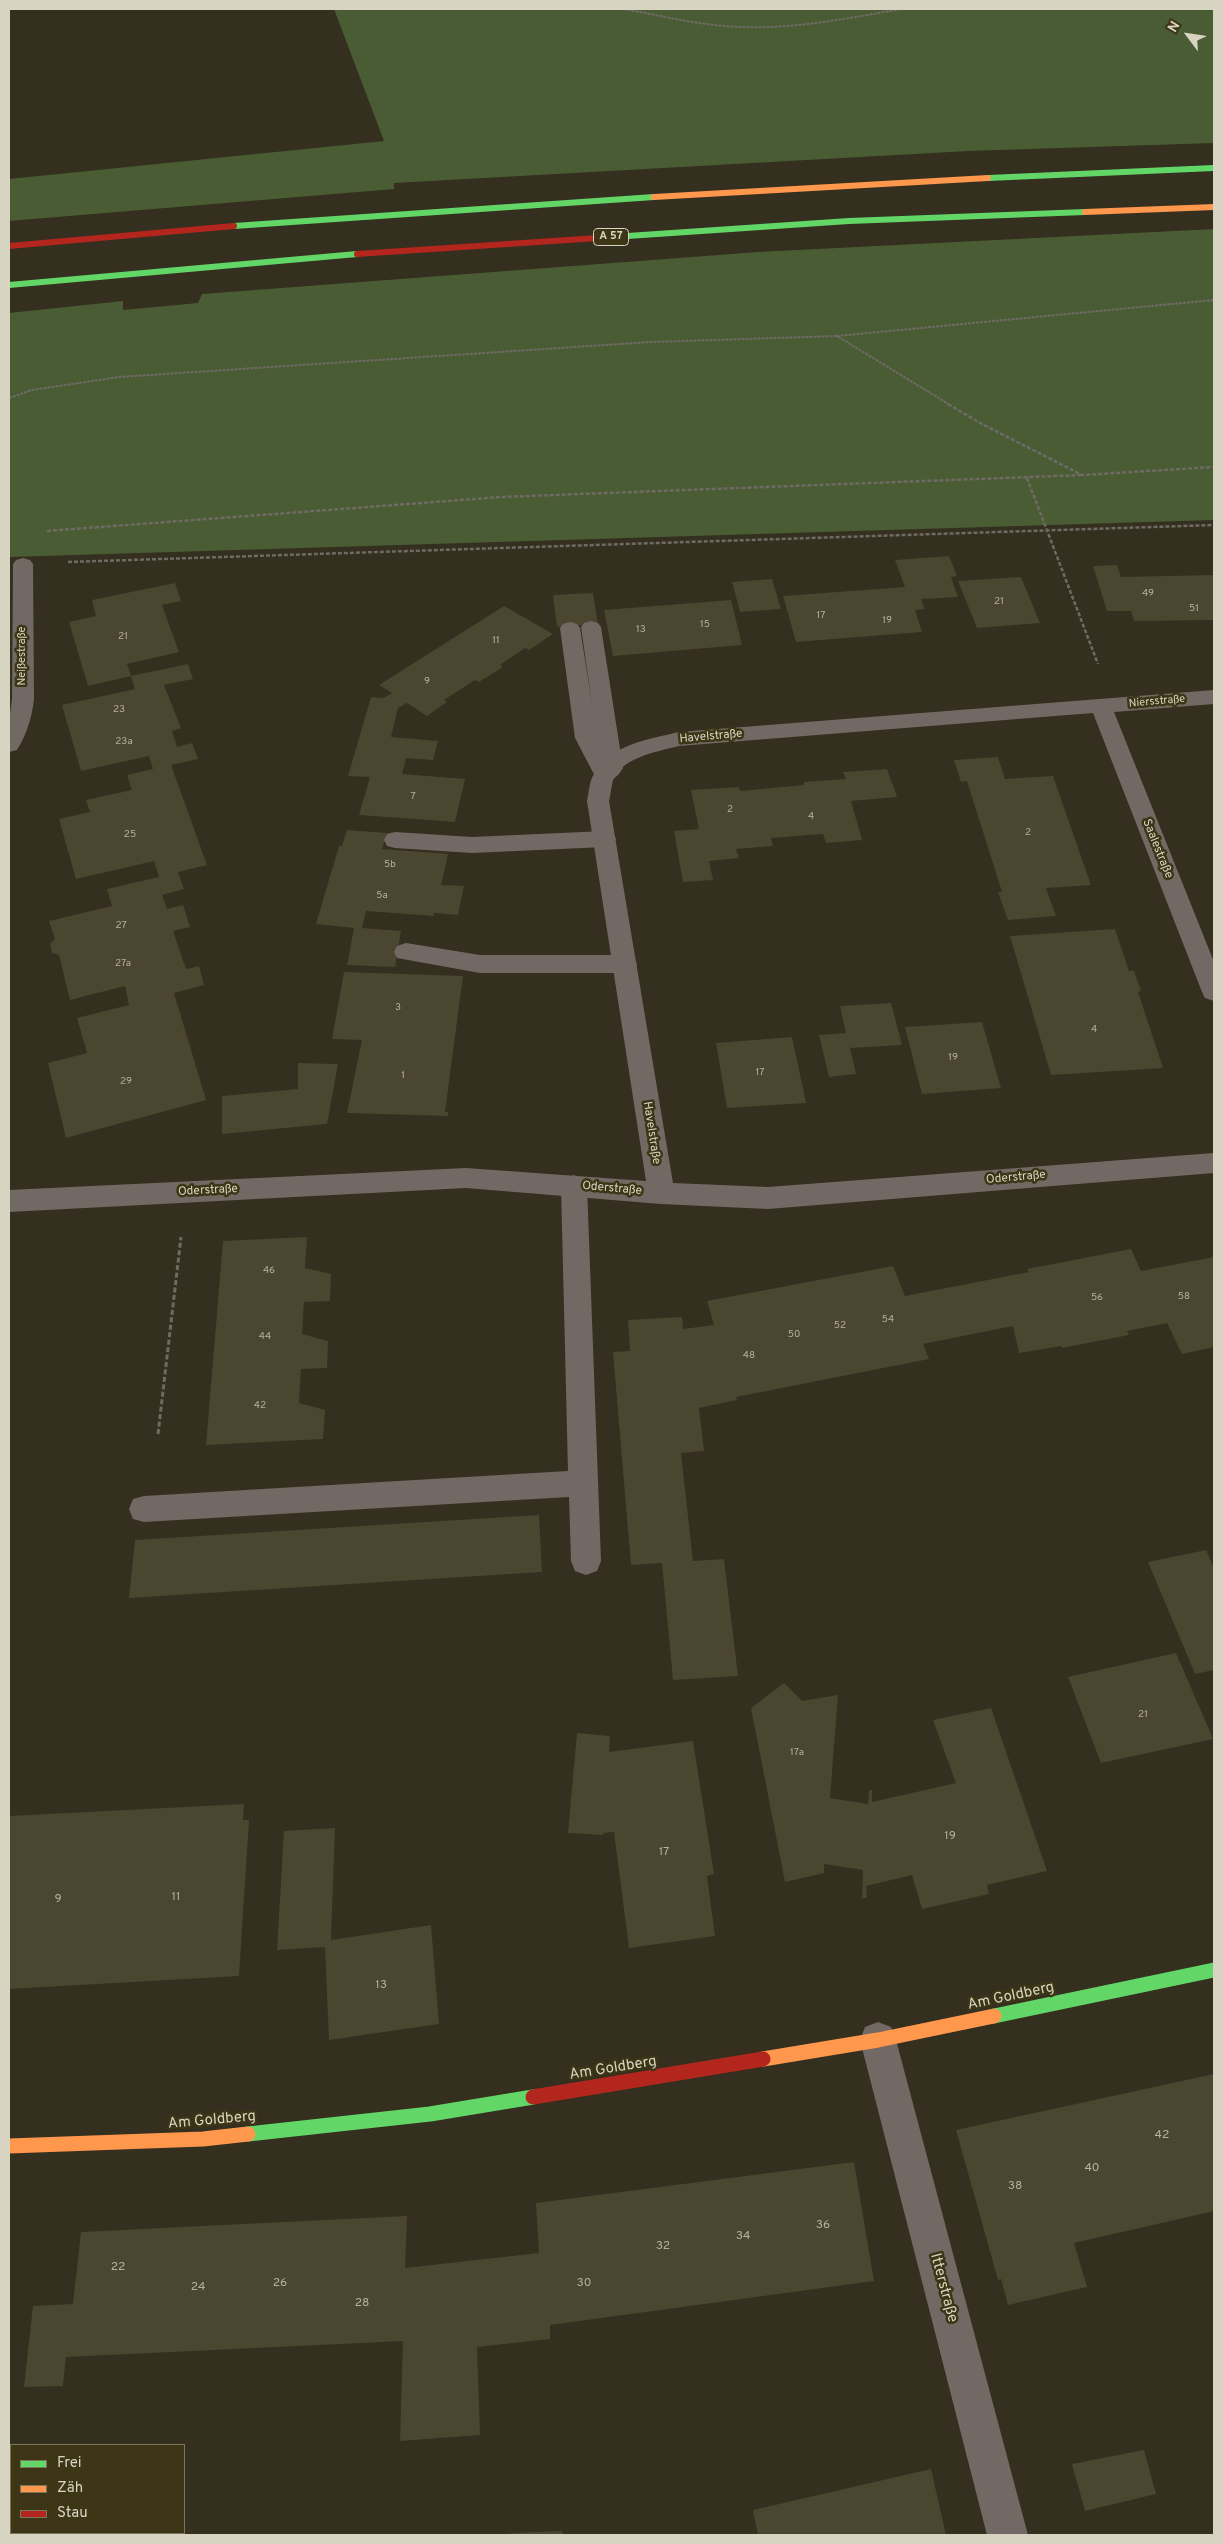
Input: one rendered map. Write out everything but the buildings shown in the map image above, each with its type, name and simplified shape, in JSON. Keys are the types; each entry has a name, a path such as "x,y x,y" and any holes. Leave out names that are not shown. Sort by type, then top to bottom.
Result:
{"main road":[{"path":"9,246 326,218 836,185 1214,168"},
{"name":"A 57","path":"9,285 322,256 820,223 1214,207"},
{"name":"Am Goldberg","path":"9,2146 203,2139 430,2114 878,2040 1214,1970"}],"street":[{"name":"Neißestraße","path":"9,745 21,718 24,699 23,564"},
{"path":"591,627 608,771"},
{"path":"570,628 586,738 608,771"},
{"name":"Niersstraße","path":"1100,707 1214,697"},
{"name":"Havelstraße","path":"661,1193 598,801 608,771 633,751 679,739 1100,707"},
{"name":"Saalestraße","path":"1100,707 1214,992"},
{"path":"395,840 472,845 604,839"},
{"path":"406,952 480,964 625,964"},
{"name":"Oderstraße","path":"9,1201 466,1178 661,1193 768,1198 1214,1163"},
{"path":"574,1186 586,1561"},
{"path":"144,1509 584,1483"},
{"name":"Itterstraße","path":"878,2040 1008,2535"}],"path":[{"path":"624,9 720,26 774,26 834,20 902,9"},
{"path":"9,398 32,390 119,377 651,342 837,336 1214,300"},
{"path":"837,336 982,424 1082,475"},
{"path":"38,532 501,497 1026,478 1214,467"},
{"path":"1026,478 1105,683 1100,707"},
{"path":"23,564 1047,532 1214,525"},
{"path":"158,1434 186,1192"}],"green space":[{"path":"334,9 1214,9 1214,143 968,151 394,183 394,189 9,221 9,179 384,141"},
{"path":"1214,229 1214,520 9,557 9,313 123,301 123,310 198,303 202,294 758,252"}],"traffic: fast":[{"path":"988,178 1214,168"},
{"path":"234,226 654,197"},
{"path":"598,238 849,221 1085,212"},
{"path":"9,285 357,254"},
{"path":"994,2016 1214,1970"},
{"path":"248,2134 430,2114 533,2097"}],"traffic: slow":[{"path":"654,197 988,178"},
{"path":"1085,212 1214,207"},
{"path":"763,2059 878,2040 994,2016"},
{"path":"9,2146 203,2139 248,2134"}],"traffic: jam":[{"path":"9,246 234,226"},
{"path":"357,254 598,238"},
{"path":"533,2097 763,2059"}]}
